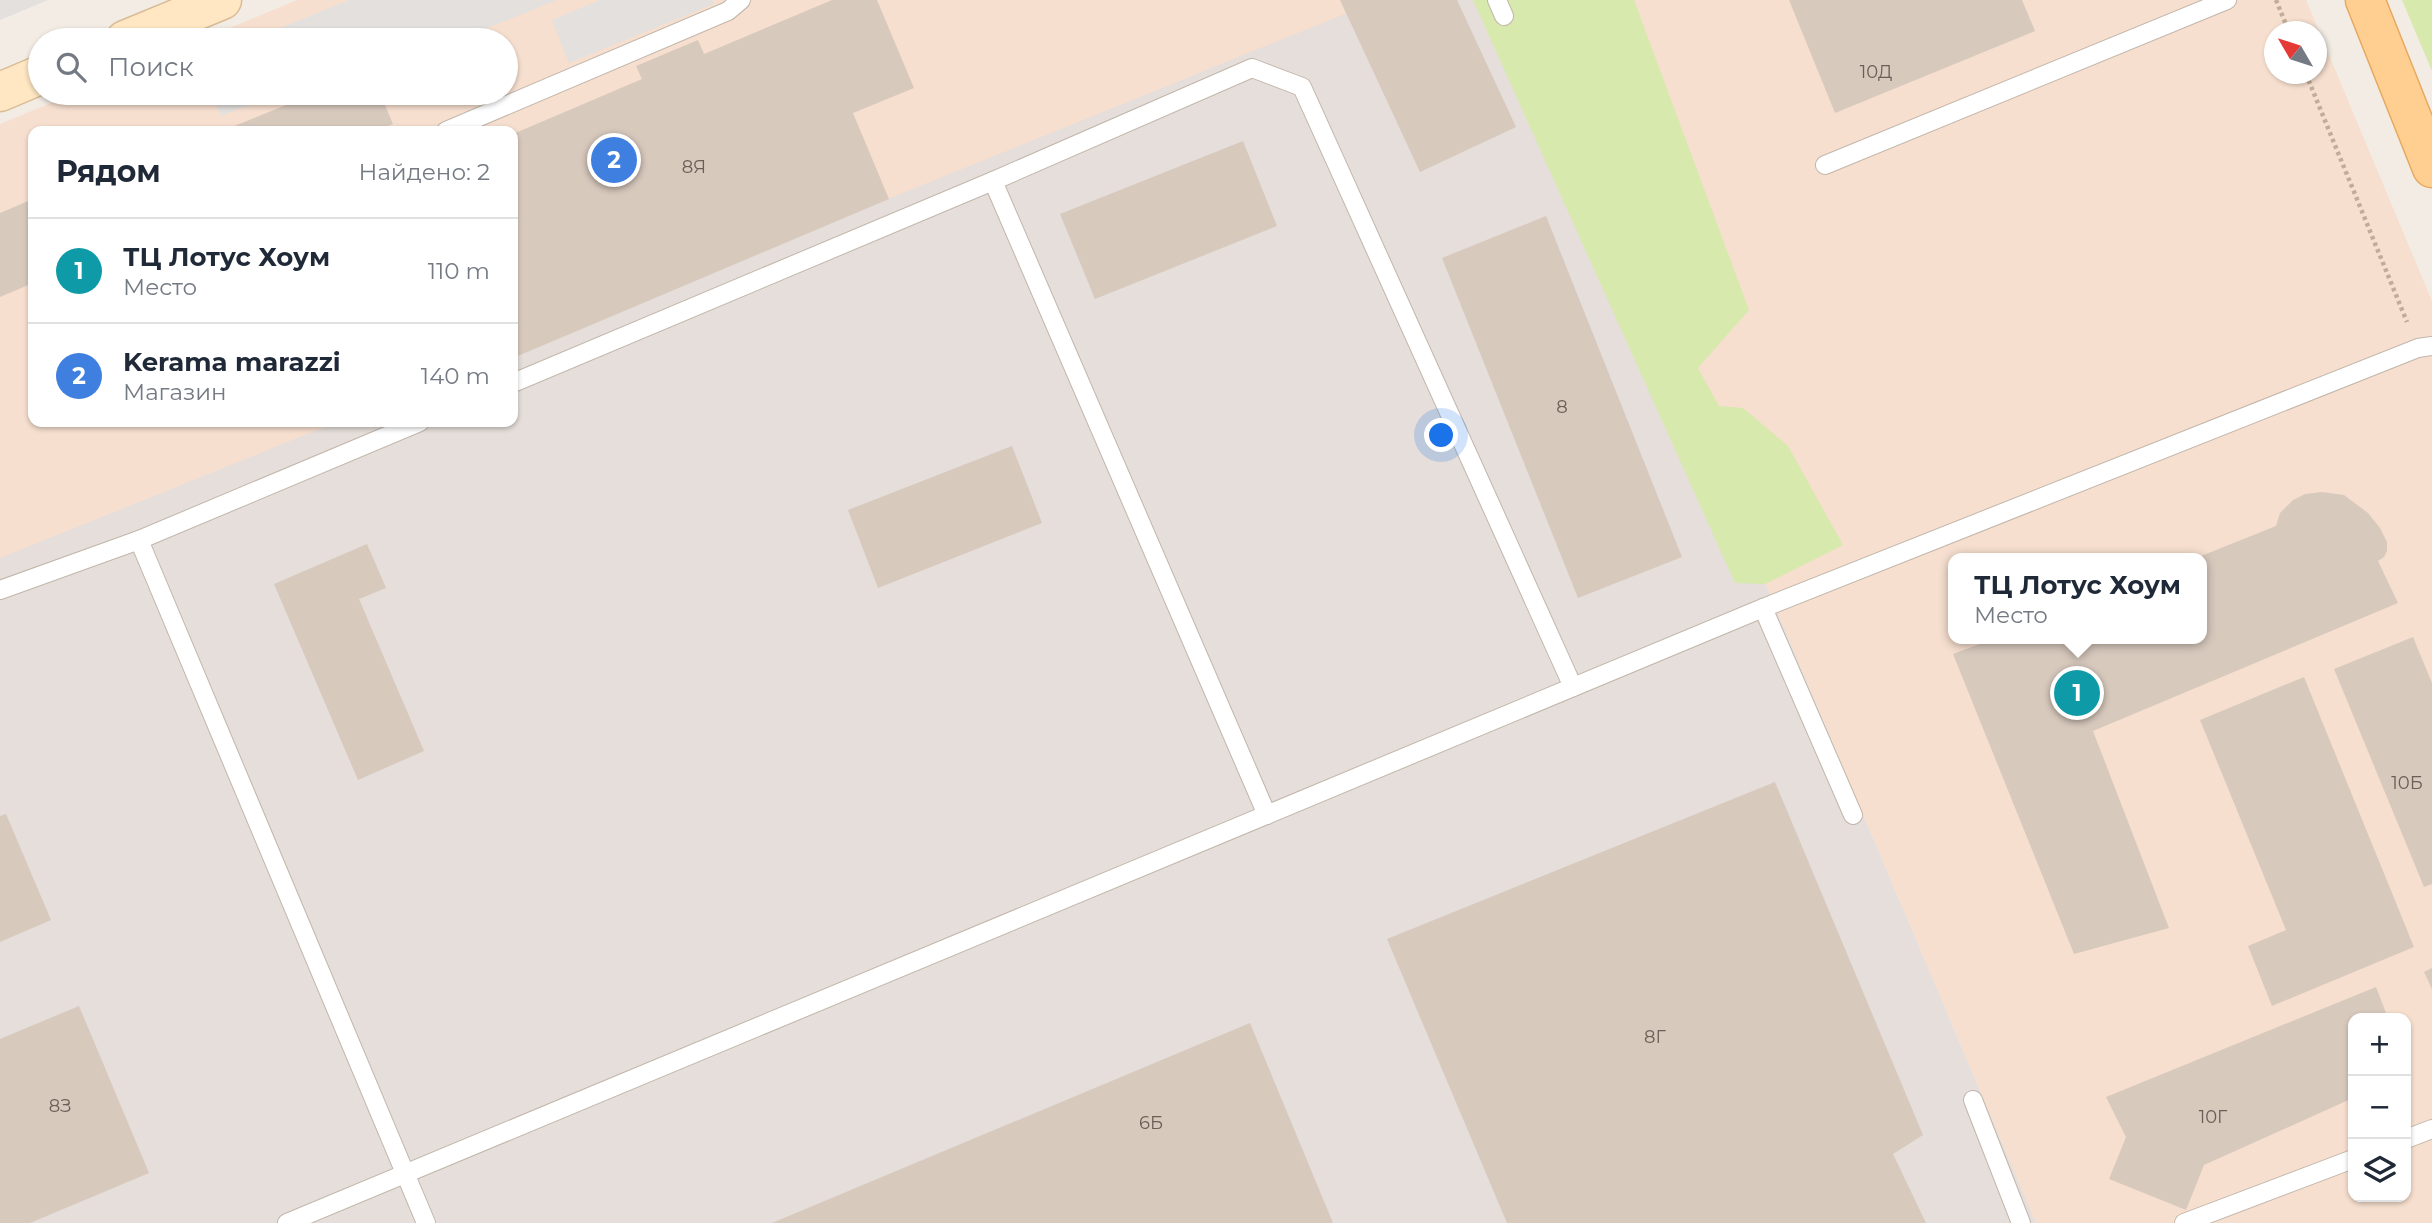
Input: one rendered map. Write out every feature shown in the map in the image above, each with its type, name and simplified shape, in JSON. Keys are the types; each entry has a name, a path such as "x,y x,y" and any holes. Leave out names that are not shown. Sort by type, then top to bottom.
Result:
{"main road":[{"path":"154,28 222,0"},
{"path":"2365,0 2432,168"},
{"path":"0,92 28,80"}],"lane":[{"path":"518,100 728,11 741,0"},
{"path":"1825,165 2227,0"},
{"path":"518,381 993,181 1252,68 1302,87 1573,687"},
{"path":"458,126 507,105"},
{"path":"993,181 1267,815"},
{"path":"287,1223 1763,608 2425,347"},
{"path":"0,590 139,540 408,427"},
{"path":"139,540 426,1223"},
{"path":"1763,608 1853,815"},
{"path":"1973,1100 2021,1223"},
{"path":"2411,1137 2432,1129"},
{"path":"2184,1223 2348,1161"}],"path":[{"path":"2276,0 2285,21"},
{"path":"2310,84 2425,347"}],"shaded area":[{"path":"0,0 48,0 0,20"},
{"path":"297,0 1389,0 518,354 518,126 28,126 28,427 336,427 0,562 0,124 46,105 518,105 518,28 230,28"},
{"path":"349,0 557,0 488,28 280,28"},
{"path":"600,0 712,0 714,4 569,63 552,20"},
{"path":"1379,0 1518,0 2036,1223 0,1223 0,558 325,427 518,427 518,349"},
{"path":"1518,0 2306,0 2315,21 2264,21 2264,84 2327,84 2327,50 2432,301 2432,1223 2036,1223"},
{"path":"216,105 248,105 221,116"}],"green space":[{"path":"1473,0 1634,0 1749,310 1698,368 1719,406 1743,408 1788,446 1843,545 1765,584 1735,583"},
{"path":"2402,0 2432,0 2432,71"}],"building":[{"path":"832,0 877,0 914,88 853,113 889,199 518,356 518,132 642,79 636,66 698,40 704,54"},
{"path":"1340,0 1457,0 1516,127 1420,172"},
{"path":"1789,0 2022,0 2035,31 1835,113"},
{"path":"286,105 385,105 393,124 388,126 234,126"},
{"path":"1243,141 1277,226 1095,299 1060,214"},
{"path":"28,201 28,285 0,297 0,213"},
{"path":"1546,216 1682,557 1578,598 1442,258"},
{"path":"1012,446 1042,523 878,588 848,510"},
{"path":"2322,492 2344,495 2368,513 2387,542 2387,551 2378,561 2398,603 2093,731 2169,928 2074,954 1953,654 1980,644 2207,644 2207,554 2276,526 2280,513 2293,500 2305,494"},
{"path":"367,544 386,588 359,599 424,751 358,780 274,584"},
{"path":"2413,637 2432,683 2432,884 2424,887 2334,669"},
{"path":"2304,677 2414,947 2272,1006 2248,946 2286,930 2200,720"},
{"path":"1775,782 1923,1135 1893,1154 1926,1223 1507,1223 1387,939"},
{"path":"6,814 51,920 0,942 0,816"},
{"path":"2432,968 2432,989 2424,972"},
{"path":"2376,987 2386,1013 2348,1013 2348,1100 2204,1165 2186,1210 2109,1179 2126,1137 2106,1097"},
{"path":"79,1006 149,1173 30,1223 0,1223 0,1039"},
{"path":"1250,1023 1333,1223 772,1223"}],"place":[{"name":"Kerama marazzi","path":"614,160"},
{"name":"ТЦ Лотус Хоум","path":"2077,693"}]}
